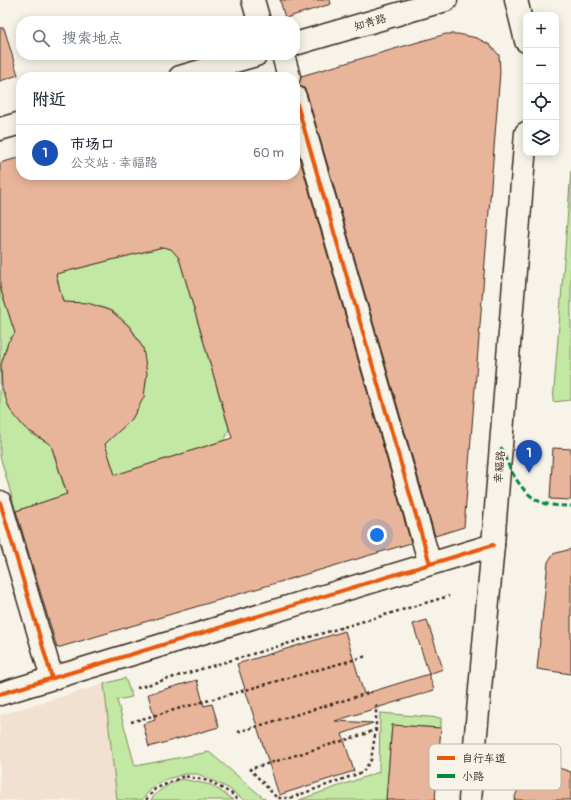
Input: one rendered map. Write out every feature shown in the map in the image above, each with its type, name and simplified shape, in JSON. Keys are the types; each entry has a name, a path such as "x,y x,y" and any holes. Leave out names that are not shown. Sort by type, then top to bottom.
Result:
{"street":[{"path":"253,0 258,16"},
{"name":"知青路","path":"300,43 446,0"},
{"path":"516,0 523,29"},
{"path":"197,72 239,60"},
{"path":"284,60 288,72"},
{"path":"300,114 430,564"},
{"path":"0,129 16,124"},
{"name":"幸福路","path":"475,744 493,545 524,156"},
{"path":"0,502 52,678"},
{"path":"0,694 493,545"},
{"name":"幸福路","path":"470,800 471,790"}],"path":[{"path":"137,688 449,596"},
{"path":"131,722 367,656"},
{"path":"238,732 372,692"},
{"path":"376,705 376,728 371,760 364,772 290,798 277,798 250,770 365,734 376,728"},
{"path":"146,800 155,790 184,776 209,781 234,795 238,800"}],"shaded area":[{"path":"104,684 117,800 0,800 0,715"}],"green space":[{"path":"571,171 571,400 553,402"},
{"path":"163,247 171,249 179,258 229,429 225,440 115,475 103,439 121,429 134,415 143,397 146,378 145,358 138,340 127,323 111,311 93,305 63,302 56,274"},
{"path":"0,287 15,333 10,348 8,364 7,380 9,397 14,412 23,425 34,436 50,442 74,518 55,498 16,511 0,456"},
{"path":"125,678 132,697 117,700 135,766 209,752 266,800 244,800 228,788 198,774 184,774 164,780 151,789 142,800 117,800 104,684"},
{"path":"380,713 441,718 441,728 392,725 386,800 299,800 379,772"},
{"path":"182,779 211,785 234,800 151,800 165,787"}],"building":[{"path":"280,0 330,0 331,4 292,16 284,16"},
{"path":"0,28 4,28 17,72 16,76 0,81"},
{"path":"446,34 458,34 477,38 490,45 499,55 500,72 464,527 435,536 307,94 304,88 300,86 301,76"},
{"path":"16,158 16,180 300,180 300,159 411,543 57,648 16,511 67,494 51,445 25,428 10,410 2,388 1,365 8,342 15,333 0,287 0,163","holes":["163,247 171,249 179,258 232,438 115,475 105,444 132,419 144,397 147,373 143,348 130,327 111,311 88,303 63,302 56,274"]},
{"path":"553,448 571,449 571,500 550,499"},
{"path":"571,549 571,674 537,669 548,562 553,554"},
{"path":"427,620 443,669 429,674 413,624"},
{"path":"345,631 364,694 429,674 434,690 335,721 373,723 342,734 354,771 279,795 237,664"},
{"path":"197,680 204,706 212,704 219,727 149,747 143,724 155,720 148,694"},
{"path":"392,725 441,728 440,744 429,744 429,790 436,790 435,800 386,800"},
{"path":"561,769 571,772 571,800 514,800 518,790 561,790"}],"marked path":[{"path":"501,447 516,480 535,499 546,504 571,506"}],"cycle path":[{"path":"300,114 430,564"},
{"path":"0,502 52,678"},
{"path":"0,694 493,545"}],"place":[{"name":"市场口","path":"529,473"}]}
